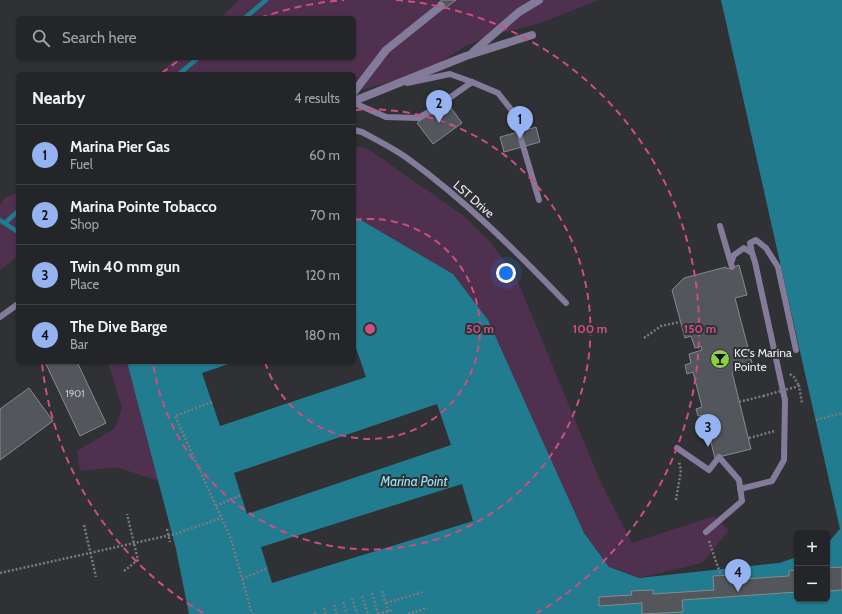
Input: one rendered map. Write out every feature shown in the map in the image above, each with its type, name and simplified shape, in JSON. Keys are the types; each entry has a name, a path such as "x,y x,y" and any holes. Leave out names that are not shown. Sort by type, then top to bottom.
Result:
{"street":[{"path":"469,55 519,12 539,0"},
{"path":"356,89 386,50 441,6"},
{"path":"356,101 391,85 469,55 532,35"}],"lane":[{"path":"391,85 450,74 498,93 513,112 540,200"},
{"path":"356,103 386,118 418,118 431,111 472,82"},
{"name":"LST Drive","path":"356,130 362,132 406,157 457,197 518,254 566,303"},
{"path":"720,226 732,265 734,255 744,248 752,253"},
{"path":"740,489 772,481 784,460 785,400 750,244 756,240 766,248 778,267 796,350"},
{"path":"0,317 16,305"},
{"path":"677,448 709,470 719,457 739,480 742,501 706,532"}],"path":[{"path":"644,338 661,326 680,322"},
{"path":"739,402 799,386 802,403"},
{"path":"212,402 175,416 231,539 252,614"},
{"path":"816,420 842,413"},
{"path":"676,500 680,470 677,448"},
{"path":"216,506 241,495"},
{"path":"124,571 138,560 127,514"},
{"path":"0,572 175,534 221,518"},
{"path":"84,525 96,577"},
{"path":"167,529 170,542"},
{"path":"706,532 721,576"},
{"path":"242,579 268,568"},
{"path":"382,591 389,614"},
{"path":"386,603 423,592"},
{"path":"372,593 378,614 392,610"},
{"path":"362,596 368,614"},
{"path":"352,598 357,614"},
{"path":"344,602 347,614"},
{"path":"334,605 337,614"},
{"path":"324,608 326,614"},
{"path":"408,614 428,608"}],"shaded area":[{"path":"239,0 599,0 537,24 493,35 465,46 435,66 419,74 356,91 356,72 161,72 174,60 356,60 356,16 222,16"},
{"path":"356,146 368,149 464,216 491,243 516,277 601,483 632,543 714,516 729,530 702,563 639,578 609,567 584,533 453,274 356,217"},
{"path":"16,194 16,258 0,270 0,205 6,197"},
{"path":"109,364 128,364 159,481 116,467 80,471 77,451 115,428 122,408"}],"water":[{"name":"Marina Point","path":"721,0 842,0 842,614 189,614 176,549 128,364 356,364 356,217 453,274 488,320 584,533 609,567 639,578 779,563 794,558 794,602 830,602 830,541 840,529"}],"pier":[{"path":"356,348 366,377 220,426 202,373 228,364 356,364"},
{"path":"437,404 451,445 247,514 234,473"},
{"path":"462,484 473,521 272,583 261,547"}],"building":[{"path":"442,0 456,0 444,9 438,3"},
{"path":"446,101 462,123 433,144 417,123"},
{"path":"536,127 540,142 504,152 500,137"},
{"name":"KC's Marina Pointe","path":"739,265 747,295 735,298 753,367 732,372 751,449 715,458 704,415 698,416 696,409 702,407 693,372 687,374 685,365 691,363 689,354 702,350 701,346 695,348 691,336 685,338 672,290 684,278"},
{"path":"46,364 78,364 106,423 80,436"},
{"path":"29,388 53,421 0,460 0,409"},
{"path":"842,567 842,590 830,591 830,568"},
{"path":"794,570 794,592 682,600 683,612 642,614 642,603 599,606 599,597 632,595 631,591 653,590 653,594 714,590 713,576 729,575 729,580 789,576 789,571"}],"waterway":[{"path":"247,16 266,0"},
{"path":"181,72 196,60"},
{"path":"5,223 16,213"},
{"path":"0,220 16,231"}],"place":[{"name":"Marina Pointe Tobacco","path":"439,123"},
{"name":"Marina Pier Gas","path":"520,139"},
{"name":"KC's Marina Pointe","path":"720,359"},
{"name":"Twin 40 mm gun","path":"708,447"},
{"name":"The Dive Barge","path":"738,592"}]}
